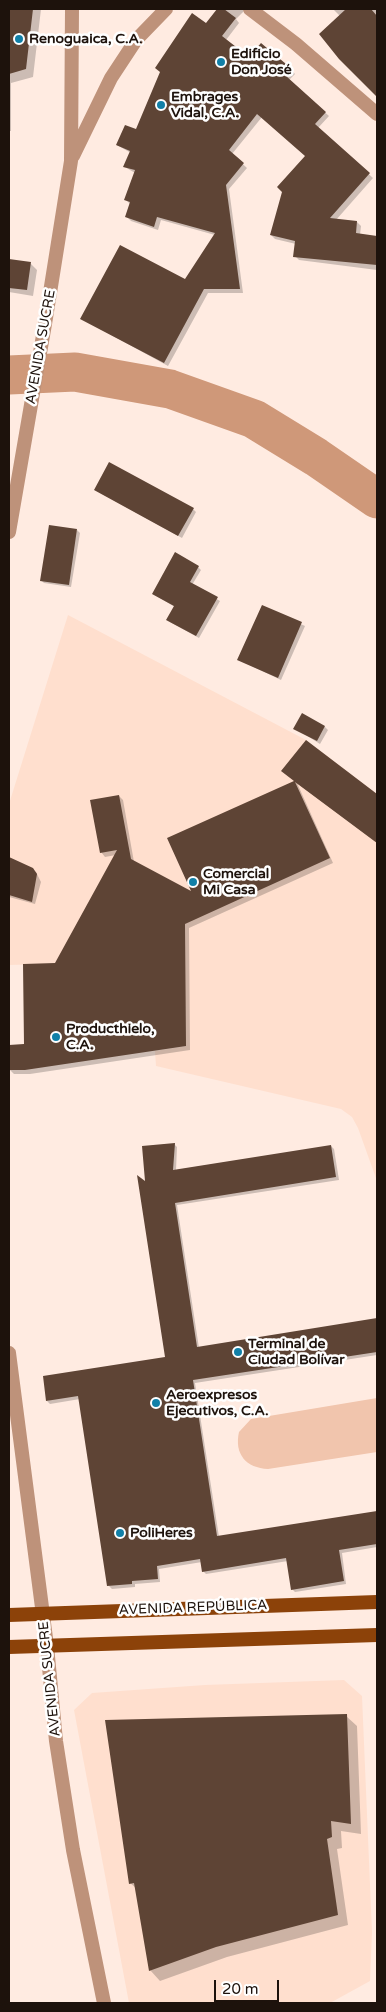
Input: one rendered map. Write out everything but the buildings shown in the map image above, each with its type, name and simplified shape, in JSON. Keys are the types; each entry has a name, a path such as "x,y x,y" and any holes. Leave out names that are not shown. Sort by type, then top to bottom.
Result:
{"main road":[{"name":"AVENIDA REPÚBLICA","path":"9,1615 377,1602"},
{"path":"9,1647 377,1635"}],"street":[{"name":"AVENIDA SUCRE","path":"9,532 71,161 72,9"},
{"name":"AVENIDA SUCRE","path":"71,161 111,78 136,40 166,9"},
{"path":"250,9 265,14 377,114"},
{"name":"AVENIDA SUCRE","path":"9,1353 47,1646 56,1741 73,1850 104,2003"}],"shaded area":[{"name":"Comercial Mi Casa","path":"68,615 306,740 377,794 377,1181 358,1128 352,1117 341,1109 156,1066 155,1051 186,1046 184,960 9,965 9,804"},
{"path":"377,1398 377,1452 268,1469 253,1466 240,1453 238,1447 239,1432 251,1419"},
{"path":"344,1680 362,1696 372,1932 370,1981 330,2003 129,2003 74,1710 92,1693 205,1685"}],"waterway":[{"path":"9,375 75,372 170,389 254,419 316,457 377,499"}],"place":[{"name":"Renoguaica, C.A.","path":"19,39"},
{"name":"Edificio Don José","path":"221,62"},
{"name":"Embrages Vidal, C.A.","path":"161,105"},
{"name":"Comercial Mi Casa","path":"193,882"},
{"name":"Producthielo, C.A.","path":"56,1037"},
{"name":"Terminal de Ciudad Bolívar","path":"238,1352"},
{"name":"Aeroexpresos Ejecutivos, C.A.","path":"156,1403"},
{"name":"PoliHeres","path":"120,1533"}]}
